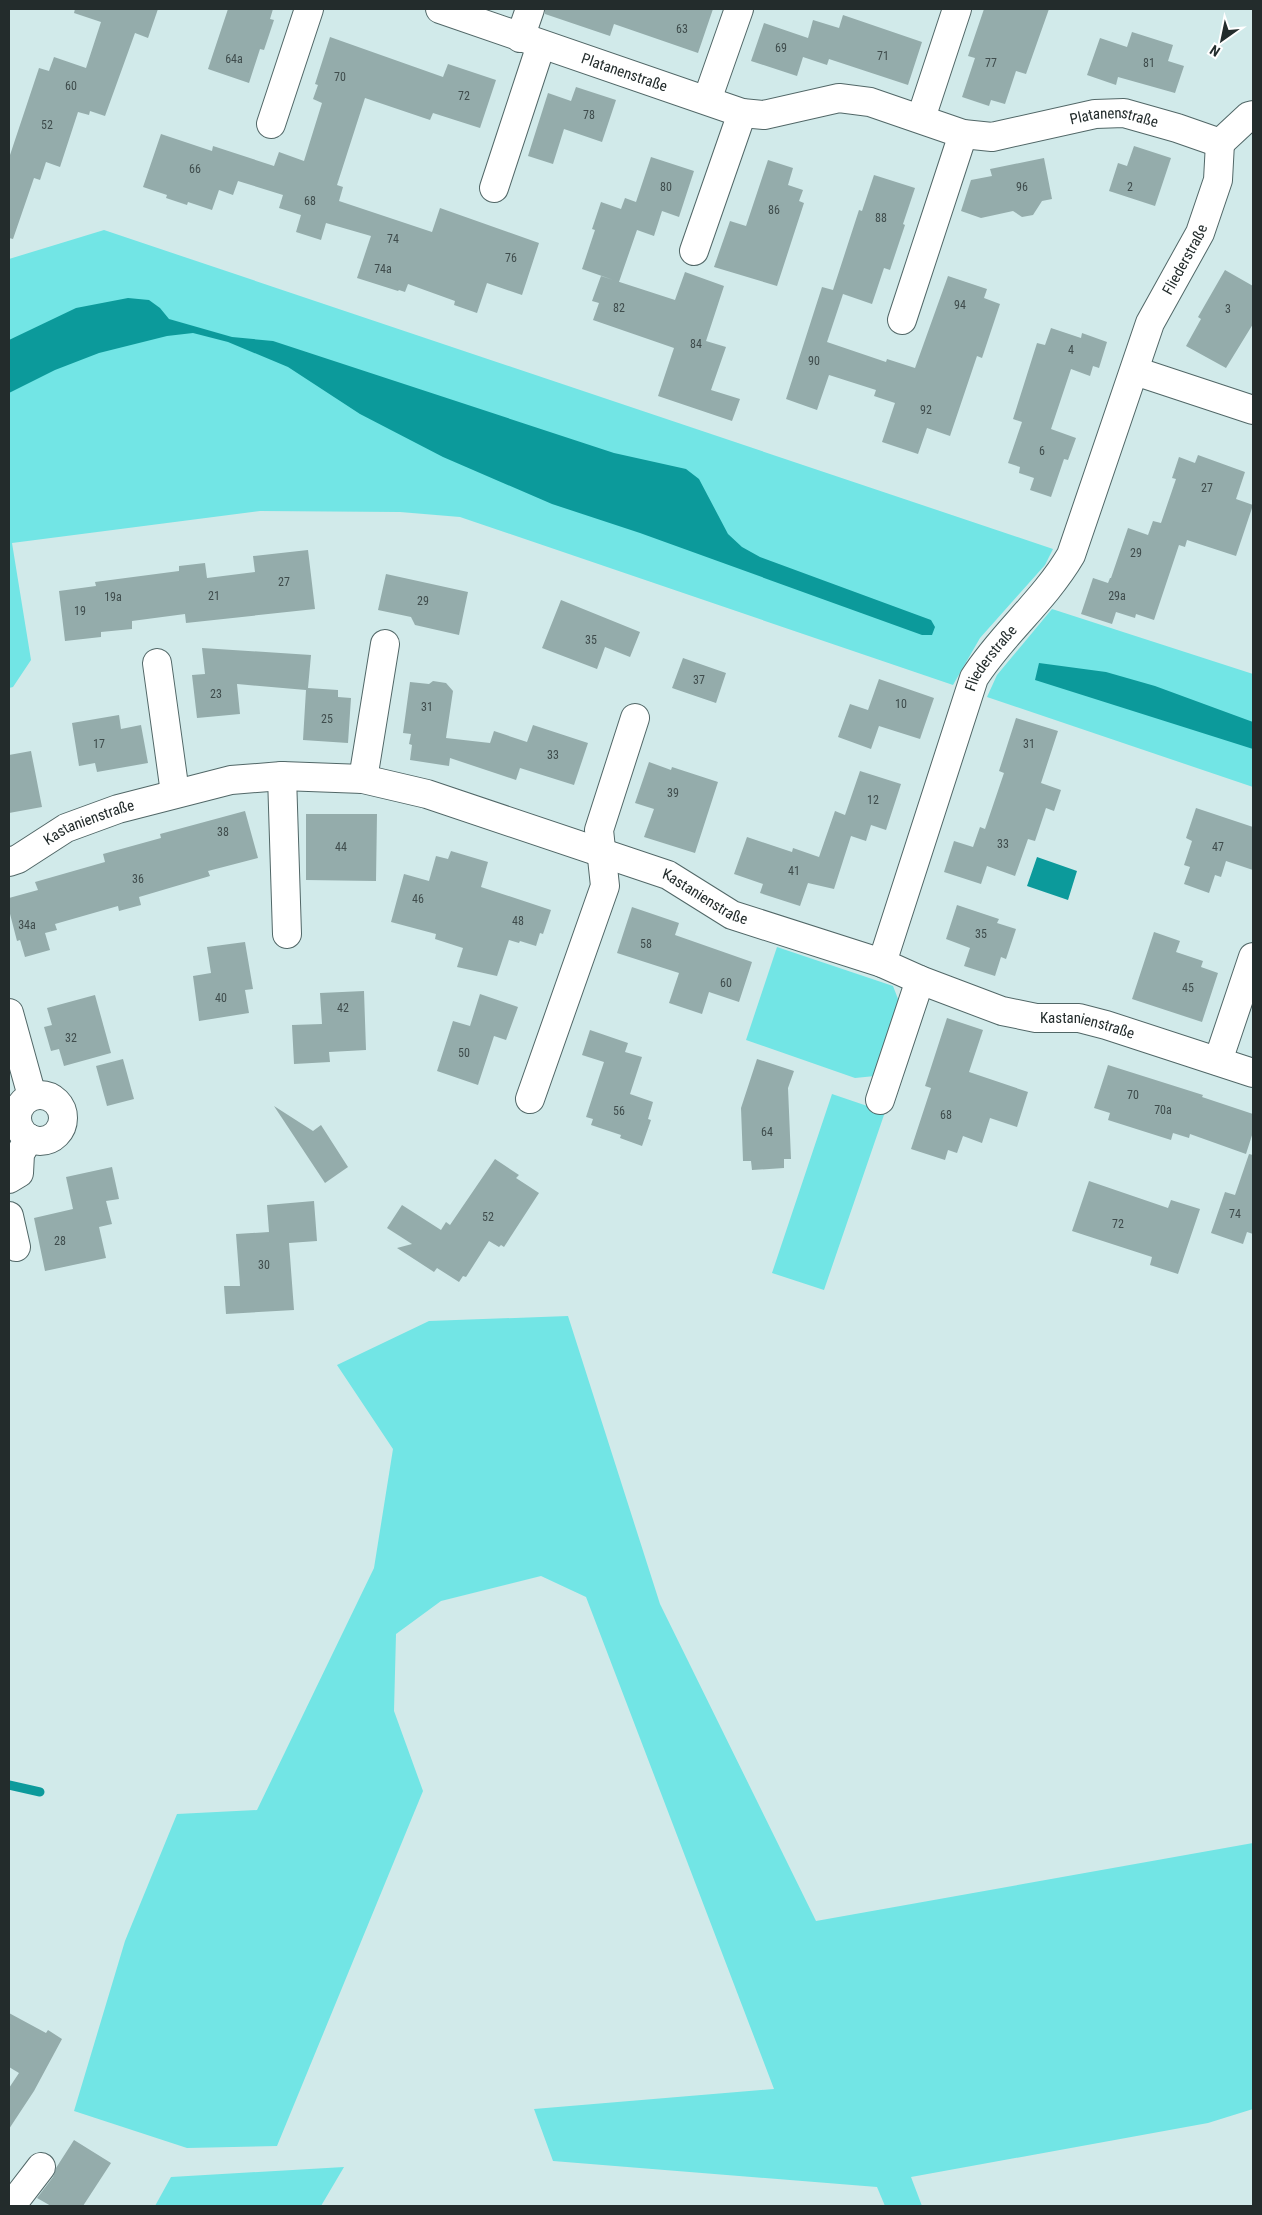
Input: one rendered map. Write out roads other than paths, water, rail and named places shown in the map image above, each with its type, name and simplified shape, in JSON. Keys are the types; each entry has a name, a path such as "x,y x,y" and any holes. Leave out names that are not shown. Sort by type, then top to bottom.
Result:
{"street":[{"path":"271,124 309,9"},
{"name":"Platanenstraße","path":"440,9 742,113 764,114 839,98 870,102 963,134 992,137 1096,114 1124,113 1220,143"},
{"path":"494,188 531,41 530,9"},
{"path":"707,100 739,9"},
{"path":"921,118 957,9"},
{"path":"694,251 742,113"},
{"path":"1220,143 1249,116 1253,115"},
{"path":"902,320 963,134"},
{"name":"Fliederstraße","path":"882,963 974,678 986,658 1060,574 1071,555 1150,323 1200,233 1218,180 1220,143"},
{"path":"1135,371 1253,410"},
{"path":"363,779 385,644"},
{"path":"157,662 175,793"},
{"path":"530,1099 605,886 599,830 635,718"},
{"path":"282,776 287,934"},
{"name":"Kastanienstraße","path":"9,862 18,859 66,828 118,809 175,793 231,780 282,776 363,779 427,794 668,875 732,915 882,963 920,980 1002,1011 1036,1018 1079,1018 1253,1073"},
{"path":"1218,1061 1253,957"},
{"path":"880,1100 920,980"},
{"path":"9,1013 32,1096"},
{"path":"42,1094 52,1098 60,1105 64,1114 58,1133 49,1139 39,1141 29,1138 21,1131 17,1121 18,1111 23,1102 32,1096 42,1094"},
{"path":"9,1178 19,1173 20,1154 29,1138"},
{"path":"9,1216 16,1247"},
{"path":"11,2206 41,2167"}],"waterway":[{"path":"9,1785 40,1792"}]}
